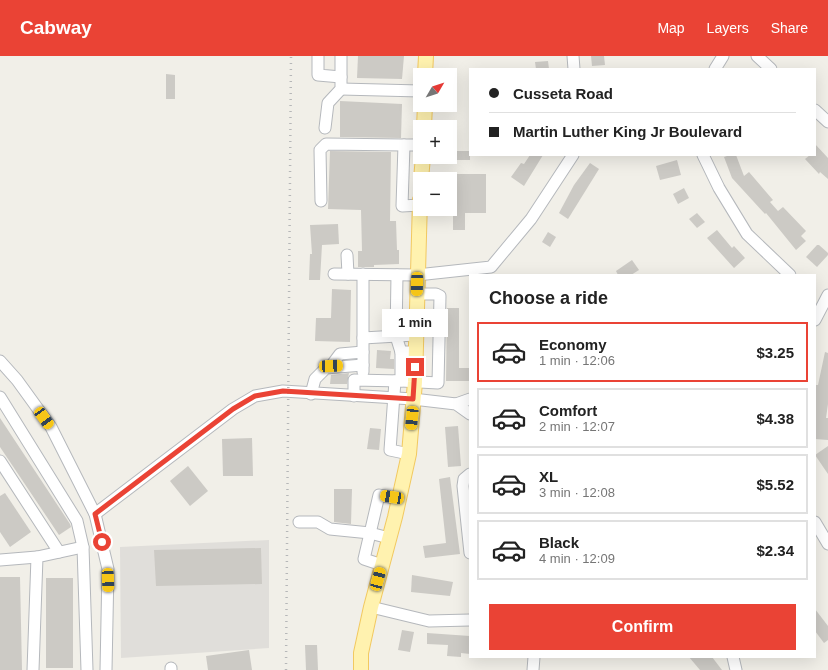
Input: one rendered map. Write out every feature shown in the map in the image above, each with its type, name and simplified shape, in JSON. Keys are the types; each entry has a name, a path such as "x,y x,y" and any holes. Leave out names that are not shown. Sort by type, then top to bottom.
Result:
{"main road":[{"path":"426,56 426,68"},
{"path":"361,670 361,653 371,606 399,499 409,454 413,399 404,381 415,352 420,216"}],"street":[{"path":"318,56 318,75 341,77"},
{"path":"326,128 328,103 341,89 341,56"},
{"path":"573,56 574,68"},
{"path":"716,68 723,56"},
{"path":"757,56 770,68"},
{"path":"341,89 413,91"},
{"path":"816,111 828,122"},
{"path":"321,201 320,150 326,144 413,145"},
{"path":"404,145 402,206 413,205"},
{"path":"334,274 397,275 493,271 531,219 572,156"},
{"path":"703,156 718,188 747,234 789,274"},
{"path":"347,256 348,274"},
{"path":"363,274 363,365 368,397"},
{"path":"397,275 396,336 401,352 404,381 395,398 390,450 409,454"},
{"path":"354,396 354,380 404,381 437,384 439,375 440,296 436,294 417,294"},
{"path":"818,306 828,295"},
{"path":"363,338 416,335"},
{"path":"331,366 340,354 363,352"},
{"path":"401,352 415,352"},
{"path":"0,360 17,380 51,427 95,514 108,570 106,670"},
{"path":"311,394 315,379 326,368 331,366 363,365"},
{"path":"95,514 233,409 255,396 278,392 289,392 413,399 456,404 469,399"},
{"path":"0,397 77,522 83,547 87,670"},
{"path":"456,404 469,413"},
{"path":"394,418 412,418"},
{"path":"0,461 59,552"},
{"path":"469,475 464,479 463,486 469,543"},
{"path":"382,565 364,559 379,495 399,499"},
{"path":"299,522 318,522 330,529 370,533 389,538"},
{"path":"816,524 828,544"},
{"path":"0,560 37,557 83,547"},
{"path":"33,670 37,557"},
{"path":"371,606 378,610 429,621 469,620"},
{"path":"533,670 534,658"},
{"path":"733,658 736,670"}],"shaded area":[{"path":"269,540 269,648 121,658 120,547"}],"building":[{"path":"358,56 404,56 402,79 357,78"},
{"path":"591,56 604,56 605,65 592,66"},
{"path":"548,61 549,68 536,68 535,62"},
{"path":"166,74 175,75 175,99 166,99"},
{"path":"340,101 402,104 401,138 340,137"},
{"path":"816,145 828,158 828,179 820,172 819,174 805,159 809,156 816,156"},
{"path":"330,151 391,152 390,221 396,221 399,264 358,267 358,251 362,251 361,210 328,209"},
{"path":"457,151 469,151 470,160 457,160"},
{"path":"529,156 542,156 524,186 511,177 521,163 524,164"},
{"path":"736,156 744,176 749,172 773,200 770,202 778,211 783,207 806,231 801,236 806,241 796,250 766,213 765,214 732,178 724,157"},
{"path":"677,160 681,175 660,180 656,166"},
{"path":"590,163 599,169 568,219 559,213 574,185"},
{"path":"457,174 486,174 486,213 465,213 465,230 453,230 453,216 457,216"},
{"path":"684,188 689,198 678,204 673,194"},
{"path":"697,213 705,222 697,228 689,219"},
{"path":"338,224 339,244 322,245 320,280 309,280 310,254 312,254 310,225"},
{"path":"717,230 732,248 734,246 745,258 734,268 707,238"},
{"path":"548,232 556,237 550,247 542,242"},
{"path":"817,245 828,253 828,255 817,267 806,257"},
{"path":"632,260 639,270 633,274 618,274 616,271"},
{"path":"332,289 351,290 350,342 315,341 316,318 331,318"},
{"path":"447,308 459,308 459,368 469,368 469,381 446,381"},
{"path":"377,350 391,351 390,359 394,359 394,369 376,368"},
{"path":"825,352 828,353 828,404 826,418 828,418 828,440 816,439 816,385 818,385"},
{"path":"349,373 347,384 330,384 331,375"},
{"path":"0,418 70,524 71,527 59,535 0,447"},
{"path":"458,426 461,466 448,467 445,427"},
{"path":"370,428 381,429 379,450 367,449"},
{"path":"252,438 253,476 223,476 222,439"},
{"path":"828,446 828,474 816,456 816,454"},
{"path":"188,466 208,491 190,506 170,481"},
{"path":"450,477 460,554 425,558 423,546 446,543 439,479"},
{"path":"334,489 352,489 351,524 334,522"},
{"path":"5,493 31,532 10,547 0,532 0,496"},
{"path":"261,548 262,584 156,586 154,550"},
{"path":"412,575 453,582 450,596 411,592"},
{"path":"0,577 20,577 22,670 0,670"},
{"path":"46,578 73,578 73,668 46,668"},
{"path":"816,610 828,626 828,640 824,643 816,632"},
{"path":"402,630 414,632 410,652 398,650"},
{"path":"427,633 469,636 469,654 461,653 461,657 447,656 448,645 427,644"},
{"path":"305,645 317,645 318,670 306,670"},
{"path":"249,650 252,670 208,670 206,656"},
{"path":"690,658 713,658 722,670 700,670"}],"railway":[{"path":"286,670 291,56"}],"route":[{"path":"102,542 95,514 185,444 244,402 255,396 283,391 311,394 413,399 415,367"}]}
